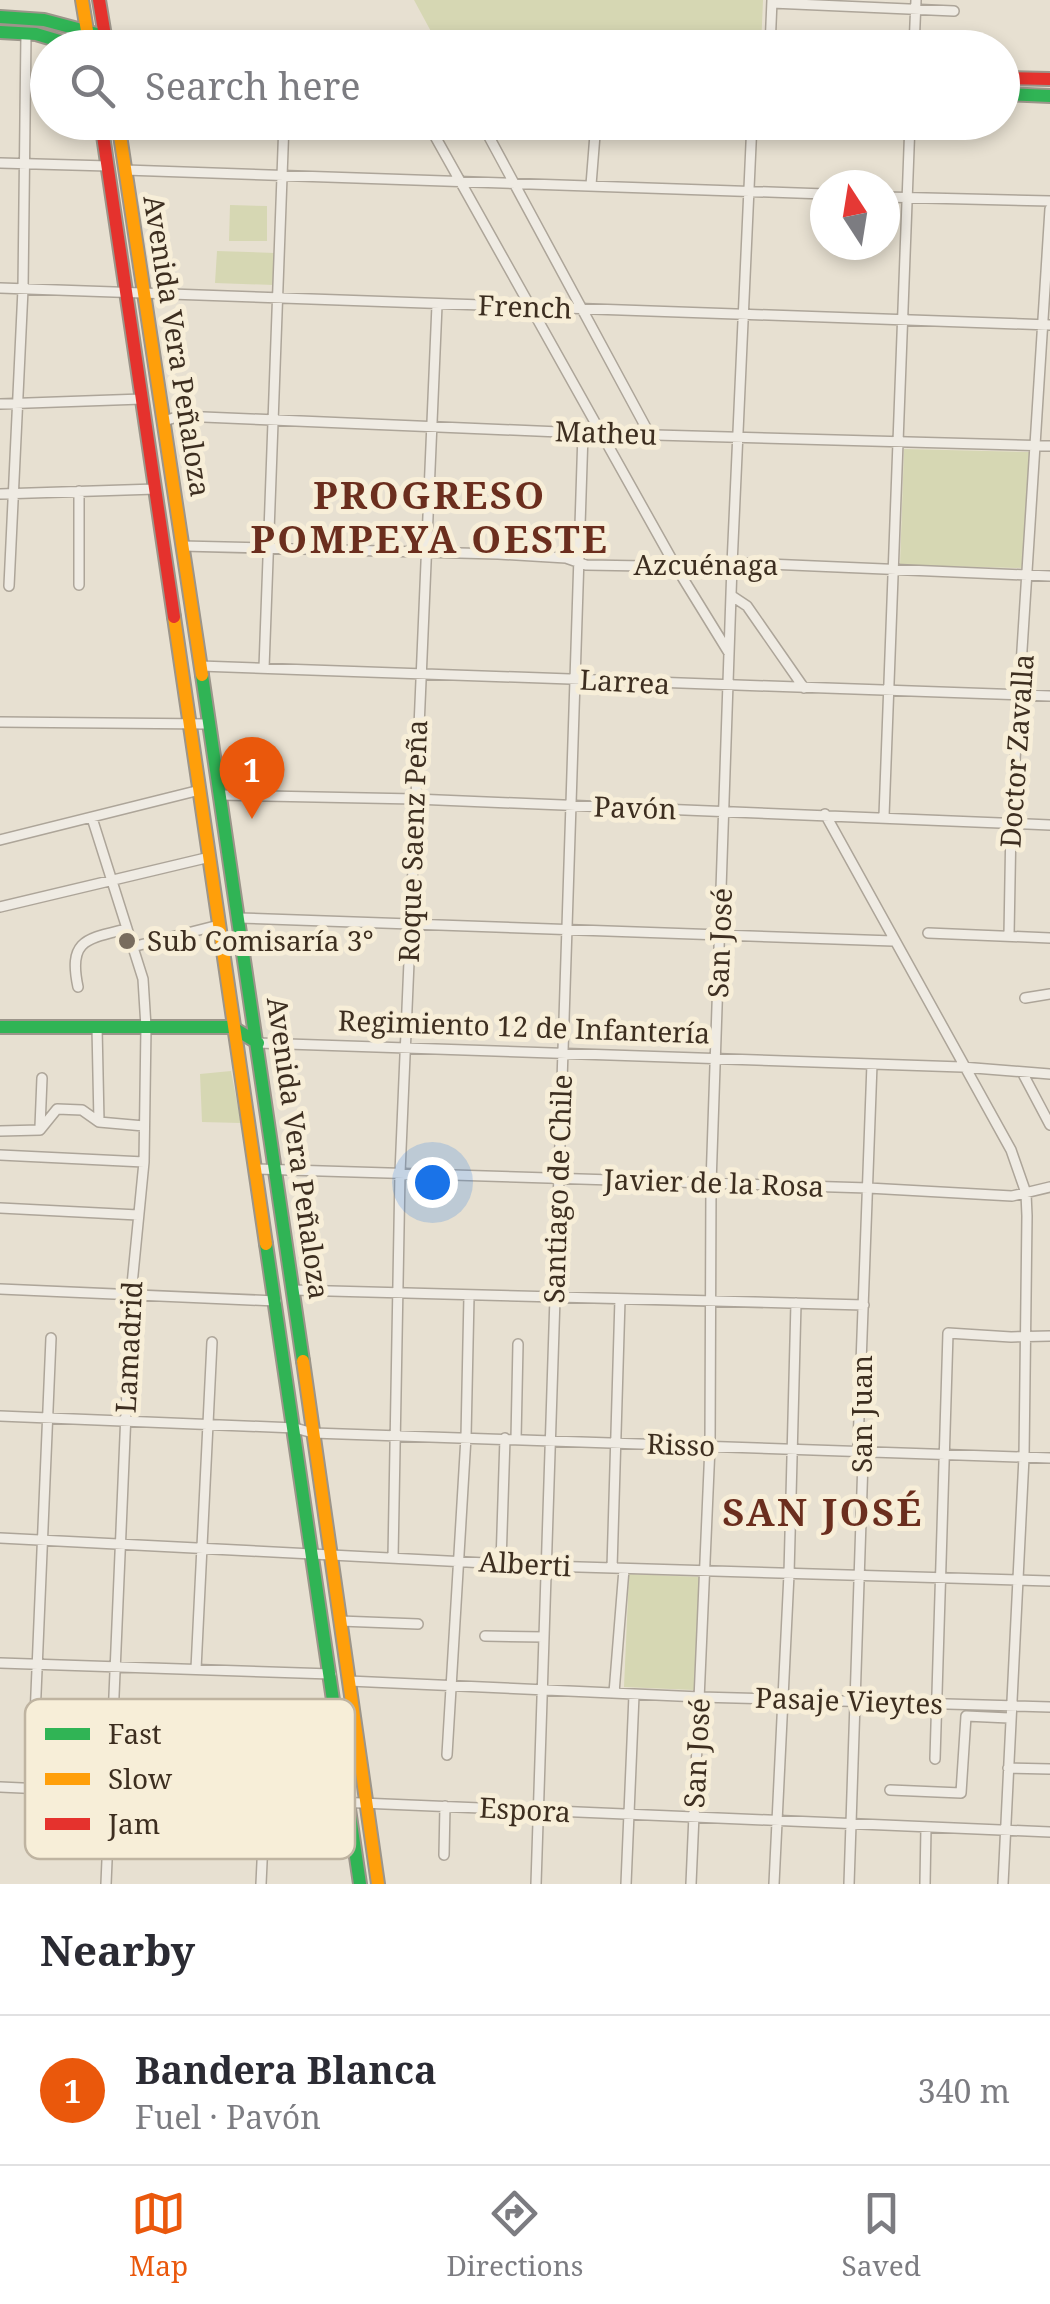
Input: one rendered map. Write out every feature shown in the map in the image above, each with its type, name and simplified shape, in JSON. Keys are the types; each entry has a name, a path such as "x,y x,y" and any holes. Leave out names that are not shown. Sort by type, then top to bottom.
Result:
{"main road":[{"path":"82,0 87,30"},
{"path":"98,0 104,30"},
{"path":"0,18 44,20 80,30"},
{"path":"0,32 30,35"},
{"path":"1020,78 1050,79"},
{"path":"1020,95 1050,96"},
{"name":"Avenida Vera Peñaloza","path":"104,140 232,1026 257,1168 334,1699"},
{"name":"Avenida Vera Peñaloza","path":"121,140 258,1043 351,1699"},
{"path":"0,1027 232,1026 258,1043"},
{"name":"Avenida Vera Peñaloza","path":"355,1724 378,1884"},
{"name":"Avenida Vera Peñaloza","path":"355,1850 360,1884"}],"street":[{"path":"771,30 772,2 916,5 954,11"},
{"path":"915,30 916,5"},
{"path":"9,586 26,164 26,34"},
{"path":"264,668 283,140"},
{"path":"437,140 676,567 730,656"},
{"path":"491,140 650,436"},
{"path":"591,185 595,140"},
{"name":"San José","path":"691,1884 710,1446 711,1184 732,564 751,140"},
{"path":"884,816 909,140"},
{"path":"0,163 108,166"},
{"path":"125,170 810,193"},
{"path":"900,198 1050,201"},
{"name":"Doctor Zavalla","path":"1009,935 1011,823 1046,325 1050,209"},
{"name":"French","path":"0,288 1046,325"},
{"name":"Roque Saenz Peña","path":"393,1558 400,1173 437,304"},
{"path":"0,404 142,398"},
{"name":"Matheu","path":"164,421 180,416 650,436 1050,446"},
{"name":"Santiago de Chile","path":"536,1884 583,433"},
{"path":"0,494 156,488"},
{"path":"79,491 79,584"},
{"name":"Azcuénaga","path":"182,546 424,551 676,567 732,564 1050,576"},
{"path":"732,596 747,606 804,688"},
{"name":"Larrea","path":"200,666 1050,696"},
{"path":"0,722 210,724"},
{"path":"0,840 200,790"},
{"name":"Pavón","path":"220,796 415,799 1050,825"},
{"path":"825,814 962,1068 1011,1150 1026,1194 1024,1457 1003,1884"},
{"name":"Lamadrid","path":"92,818 143,979 146,1027 144,1162 131,1295 114,1699"},
{"path":"0,907 210,857"},
{"path":"239,918 892,941"},
{"path":"132,946 219,925"},
{"path":"78,987 73,959 78,948 88,938 126,929"},
{"path":"928,933 1050,938"},
{"path":"1025,998 1050,994"},
{"path":"97,1027 99,1122"},
{"name":"Regimiento 12 de Infantería","path":"258,1043 872,1064 1050,1074"},
{"name":"San Juan","path":"849,1884 872,1064"},
{"path":"1022,1072 1050,1124"},
{"path":"40,1130 42,1078"},
{"path":"0,1130 40,1130 57,1110 82,1110 99,1122 144,1126"},
{"path":"0,1156 144,1162"},
{"name":"Javier de la Rosa","path":"257,1168 1012,1196 1050,1187"},
{"path":"0,1208 138,1215"},
{"path":"0,1289 276,1301"},
{"path":"293,1290 864,1305"},
{"path":"447,1755 466,1437 469,1296"},
{"path":"612,1568 620,1300"},
{"path":"774,1884 796,1303"},
{"path":"935,1759 948,1333 1050,1336"},
{"path":"36,1699 52,1338"},
{"path":"196,1670 212,1342"},
{"path":"501,1563 518,1344"},
{"name":"Risso","path":"0,1416 295,1428 313,1433 1050,1458"},
{"name":"Alberti","path":"0,1538 546,1566 1050,1581"},
{"path":"614,1693 624,1568"},
{"path":"340,1621 418,1624"},
{"path":"486,1636 544,1637"},
{"path":"0,1663 331,1674"},
{"name":"Pasaje Vieytes","path":"349,1682 1050,1707"},
{"path":"626,1884 634,1694"},
{"path":"890,1790 961,1793 966,1716 1010,1718"},
{"path":"1008,1768 1050,1769"},
{"name":"Espora","path":"0,1787 25,1788"},
{"name":"Espora","path":"355,1802 777,1824 1050,1832"},
{"path":"444,1856 445,1806"},
{"path":"924,1884 926,1827"},
{"name":"Lamadrid","path":"106,1884 107,1859"},
{"path":"261,1884 262,1859"}],"green space":[{"path":"414,0 763,0 762,30 430,30"},
{"path":"230,205 267,206 267,241 229,241"},
{"path":"217,251 275,253 274,285 215,283"},
{"path":"904,449 1029,452 1023,568 900,565"},
{"path":"231,1071 241,1123 202,1122 200,1074"},
{"path":"629,1574 701,1577 694,1690 624,1687"}],"traffic: fast":[{"path":"0,17 44,20 82,30"},
{"path":"0,32 30,34"},
{"path":"1020,95 1050,96"},
{"path":"202,675 303,1361"},
{"path":"0,1027 232,1027 258,1043"},
{"path":"266,1244 333,1699"},
{"path":"355,1850 360,1884"}],"traffic: slow":[{"path":"82,0 87,30"},
{"path":"121,140 202,675"},
{"path":"174,617 266,1244"},
{"path":"303,1361 351,1699"},
{"path":"355,1724 378,1884"}],"traffic: jam":[{"path":"99,0 104,30"},
{"path":"1020,78 1050,79"},
{"path":"104,140 174,617"}],"place":[{"name":"Bandera Blanca","path":"252,819"},
{"name":"Sub Comisaría 3°","path":"127,941"}],"district":[{"name":"PROGRESO POMPEYA OESTE","path":"430,518"},
{"name":"SAN JOSÉ","path":"823,1513"}]}
